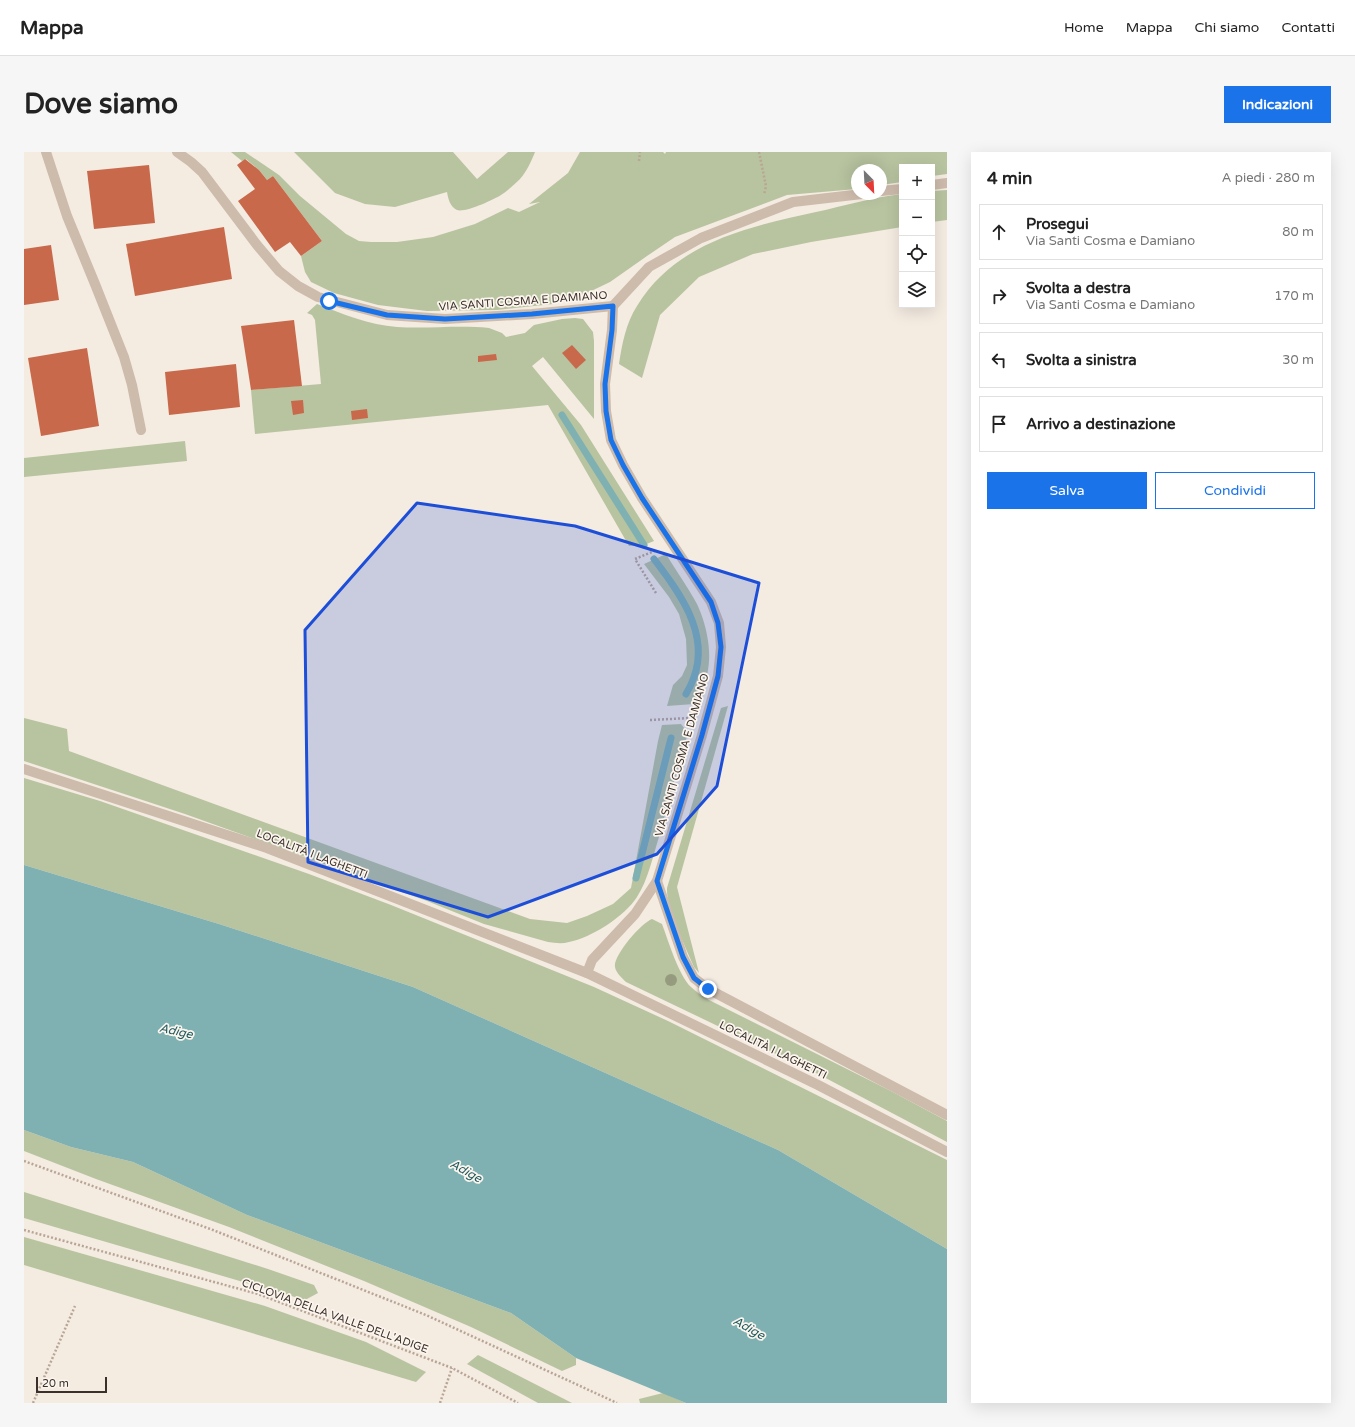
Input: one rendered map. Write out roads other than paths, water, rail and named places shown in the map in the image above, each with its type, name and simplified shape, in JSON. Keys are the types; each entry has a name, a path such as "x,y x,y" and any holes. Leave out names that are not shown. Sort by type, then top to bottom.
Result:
{"street":[{"path":"46,152 67,216 124,357 132,385 141,430"},
{"name":"VIA SANTI COSMA E DAMIANO","path":"177,152 202,172 256,245 279,272 298,286 318,297 387,315 445,319 532,314 613,306 612,330 605,384 606,411 611,440 623,465 642,498 711,602 718,623 721,647 718,676 707,718 657,881 635,914 592,960 587,973"},
{"path":"935,185 947,183"},
{"path":"887,190 899,189"},
{"path":"613,306 649,267 701,238 793,202 851,195"},
{"name":"LOCALITÀ I LAGHETTI","path":"24,769 267,848 587,973 818,1085 947,1152"},
{"path":"657,881 683,957 694,978 708,989 947,1115"}],"water":[{"name":"Adige","path":"24,865 219,924 413,987 778,1150 947,1249 947,1403 686,1403 576,1358 511,1313 247,1215 133,1162 71,1147 24,1130"}],"waterway":[{"path":"562,415 644,545"},
{"path":"654,559 682,599 695,629 698,645 698,661 693,679 686,694"},
{"path":"636,878 671,738"}]}
